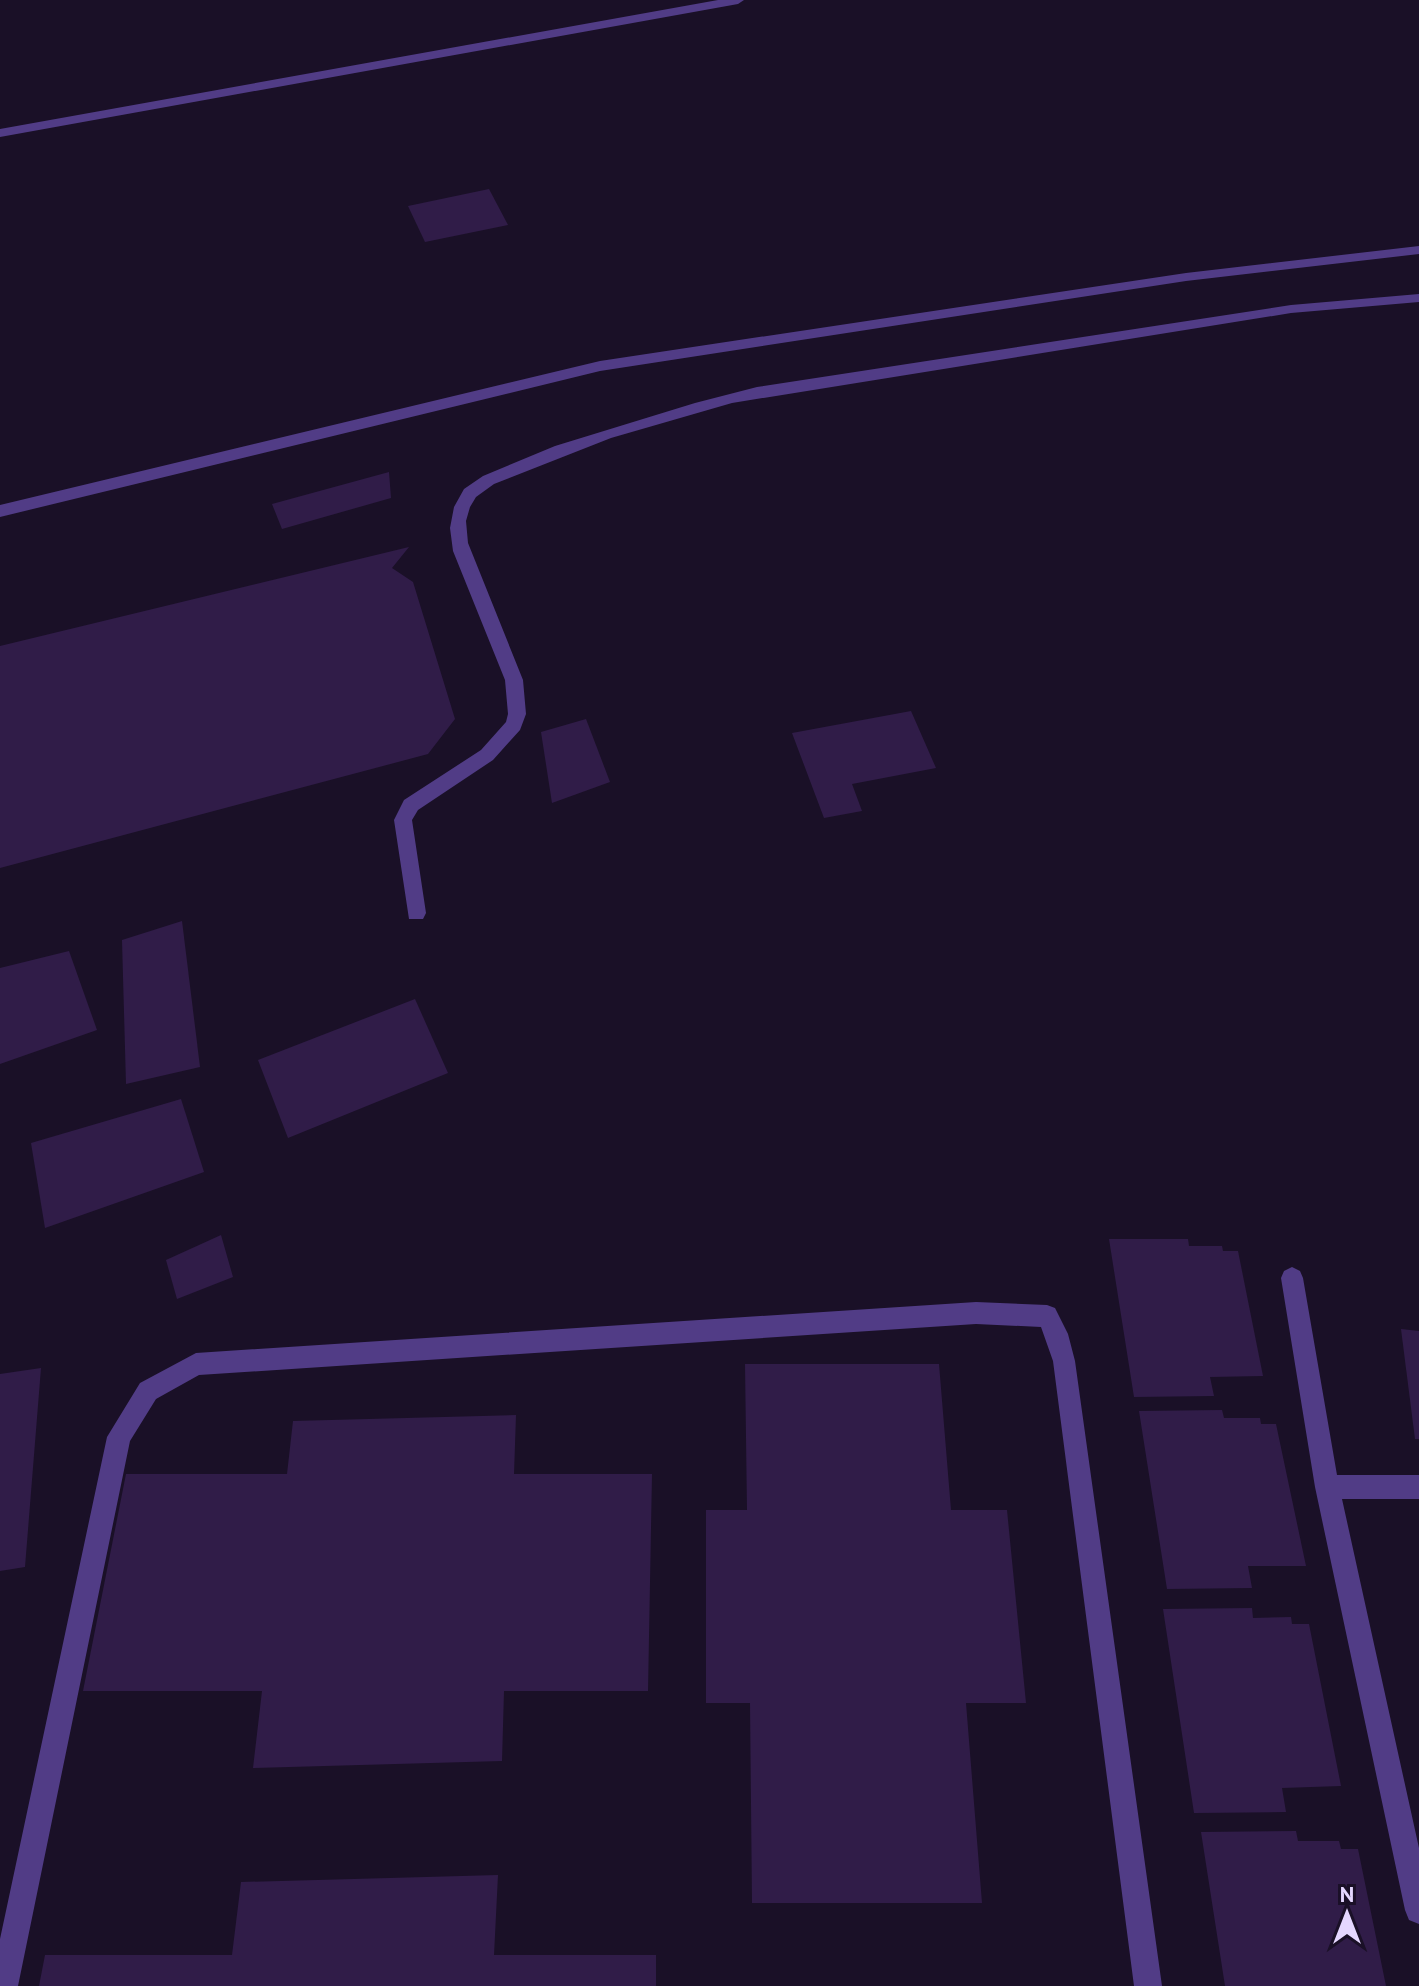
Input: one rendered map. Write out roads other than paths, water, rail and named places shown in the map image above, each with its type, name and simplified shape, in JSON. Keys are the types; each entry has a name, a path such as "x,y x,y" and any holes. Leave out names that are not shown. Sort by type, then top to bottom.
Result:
{"street":[{"path":"0,133 738,0"},
{"path":"0,511 600,366 1215,273 1419,250"},
{"path":"416,913 403,820 406,812 411,805 487,755 514,725 517,714 514,680 461,551 456,528 460,511 471,492 490,479 533,461 693,408 757,392 1291,309 1419,298"},
{"path":"1292,1278 1327,1487 1419,1910"},
{"path":"4,1986 119,1437 148,1391 196,1364 976,1313 1047,1316 1057,1334 1064,1361 1148,1986"},
{"path":"1327,1487 1419,1487"}]}
